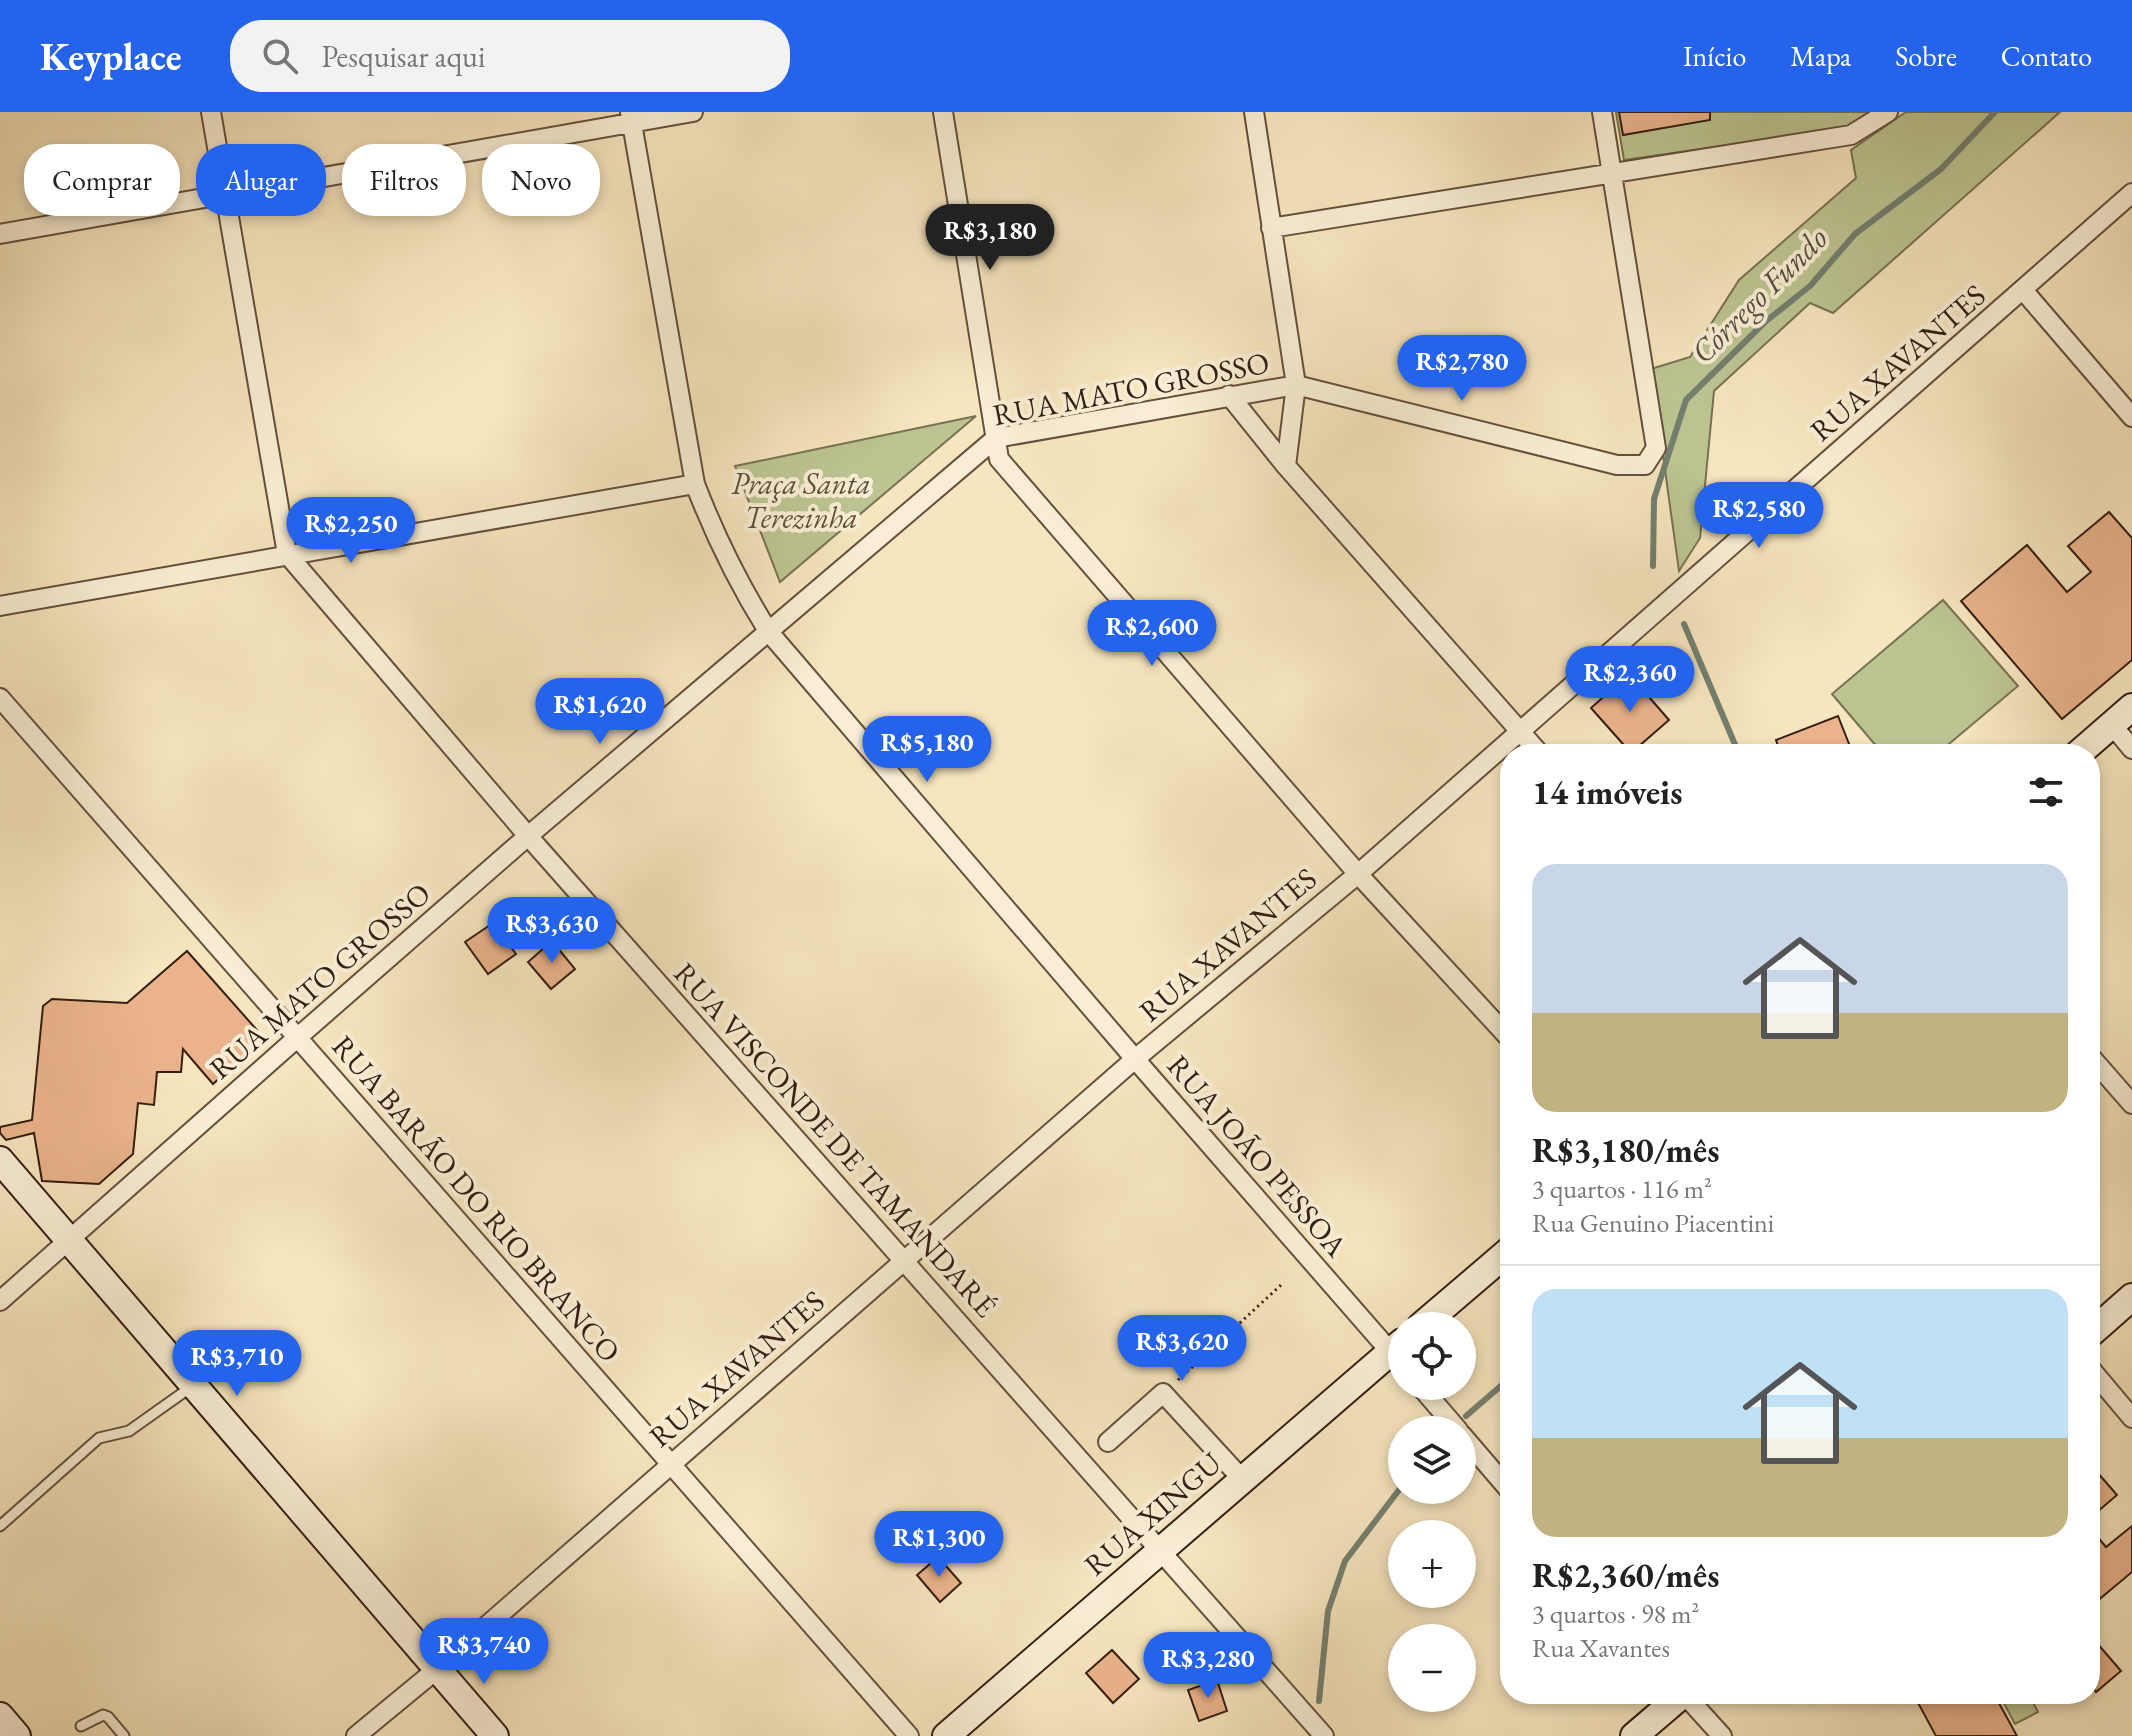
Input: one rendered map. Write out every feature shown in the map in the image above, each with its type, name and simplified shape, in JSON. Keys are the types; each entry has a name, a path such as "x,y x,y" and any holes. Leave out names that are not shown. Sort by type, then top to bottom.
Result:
{"street":[{"path":"211,112 216,144"},
{"path":"326,174 631,117 693,112"},
{"path":"943,112 999,459 1358,874 1500,1028"},
{"path":"1254,112 1296,385 1286,466"},
{"path":"1296,385 1617,465 1645,465 1656,448 1602,112"},
{"path":"1271,228 1851,135 1888,112"},
{"name":"RUA JOÃO PESSOA","path":"631,117 695,484 716,538 744,593 768,631 1135,1059 1388,1342"},
{"name":"RUA XAVANTES","path":"1505,744 2132,193"},
{"path":"0,234 196,198"},
{"path":"228,216 287,554"},
{"path":"2023,290 2132,417"},
{"name":"RUA MATO GROSSO","path":"0,1301 528,836 996,438 1296,385"},
{"path":"1229,395 1286,466 1531,744"},
{"path":"0,606 695,484"},
{"name":"RUA VISCONDE DE TAMANDARÉ","path":"287,554 528,836 1324,1736"},
{"name":"RUA BARÃO DO RIO BRANCO","path":"0,698 909,1736"},
{"path":"2090,744 2132,707"},
{"path":"2112,725 2132,749"},
{"name":"RUA XAVANTES","path":"356,1736 436,1670 1135,1059 1358,874 1500,749"},
{"path":"2100,1067 2132,1104"},
{"path":"0,1160 495,1736"},
{"path":"1437,1312 1500,1259"},
{"path":"2100,1325 2132,1297"},
{"name":"RUA XINGU","path":"946,1736 1242,1479 1388,1361"},
{"path":"2100,1380 2132,1418"},
{"path":"1108,1442 1163,1393 1242,1479"},
{"path":"1432,1400 1446,1416"},
{"path":"1476,1451 1500,1479"},
{"path":"1634,1736 1672,1704"},
{"path":"1693,1704 1722,1736"},
{"path":"0,1716 17,1736"}],"lane":[{"path":"0,1526 99,1438 129,1431 194,1385"},
{"path":"81,1726 103,1715 124,1736"}],"path":[{"path":"1163,1393 1281,1285"}],"green space":[{"path":"1616,112 1876,112 1848,128 1624,160"},
{"path":"1906,112 2060,112 1833,313 1810,303 1714,391 1700,538 1679,571 1651,369 1690,357 1739,280 1856,178 1851,150"},
{"name":"Praça Santa Terezinha","path":"976,416 780,582 735,466"},
{"path":"1943,600 2018,686 1949,744 1874,744 1832,694"},
{"path":"2004,1704 2034,1704 2038,1712 2015,1724"}],"building":[{"path":"1619,112 1710,112 1710,120 1623,135"},
{"path":"2109,512 2132,538 2132,660 2062,719 1961,601 2027,545 2067,592 2091,572 2068,546"},
{"path":"1629,674 1669,720 1641,744 1623,744 1591,708"},
{"path":"1838,716 1849,744 1777,744 1776,740"},
{"path":"493,923 516,954 488,974 465,942"},
{"path":"552,941 575,969 551,989 528,962"},
{"path":"187,951 264,1038 213,1084 183,1049 181,1072 157,1072 154,1105 138,1103 133,1154 99,1184 42,1181 34,1133 6,1140 0,1133 0,1127 32,1120 43,1006 52,999 127,1003"},
{"path":"2100,1475 2117,1495 2100,1509"},
{"path":"2132,1526 2132,1572 2100,1599 2100,1540 2106,1547"},
{"path":"938,1557 961,1583 940,1602 917,1575"},
{"path":"2100,1647 2121,1671 2100,1689"},
{"path":"1112,1650 1139,1679 1113,1703 1086,1673"},
{"path":"1217,1680 1227,1711 1199,1721 1188,1690"},
{"path":"1919,1704 1999,1704 2017,1736 1936,1736"}],"waterway":[{"name":"Córrego Fundo","path":"1653,566 1654,499 1686,400 1765,322 1810,286 1855,234 1941,169 1995,112"},
{"name":"Córrego Fundo","path":"1684,624 1735,744"},
{"name":"Córrego Fundo","path":"1466,1416 1500,1387"},
{"name":"Córrego Fundo","path":"1319,1701 1328,1611 1345,1561 1388,1504"}]}
